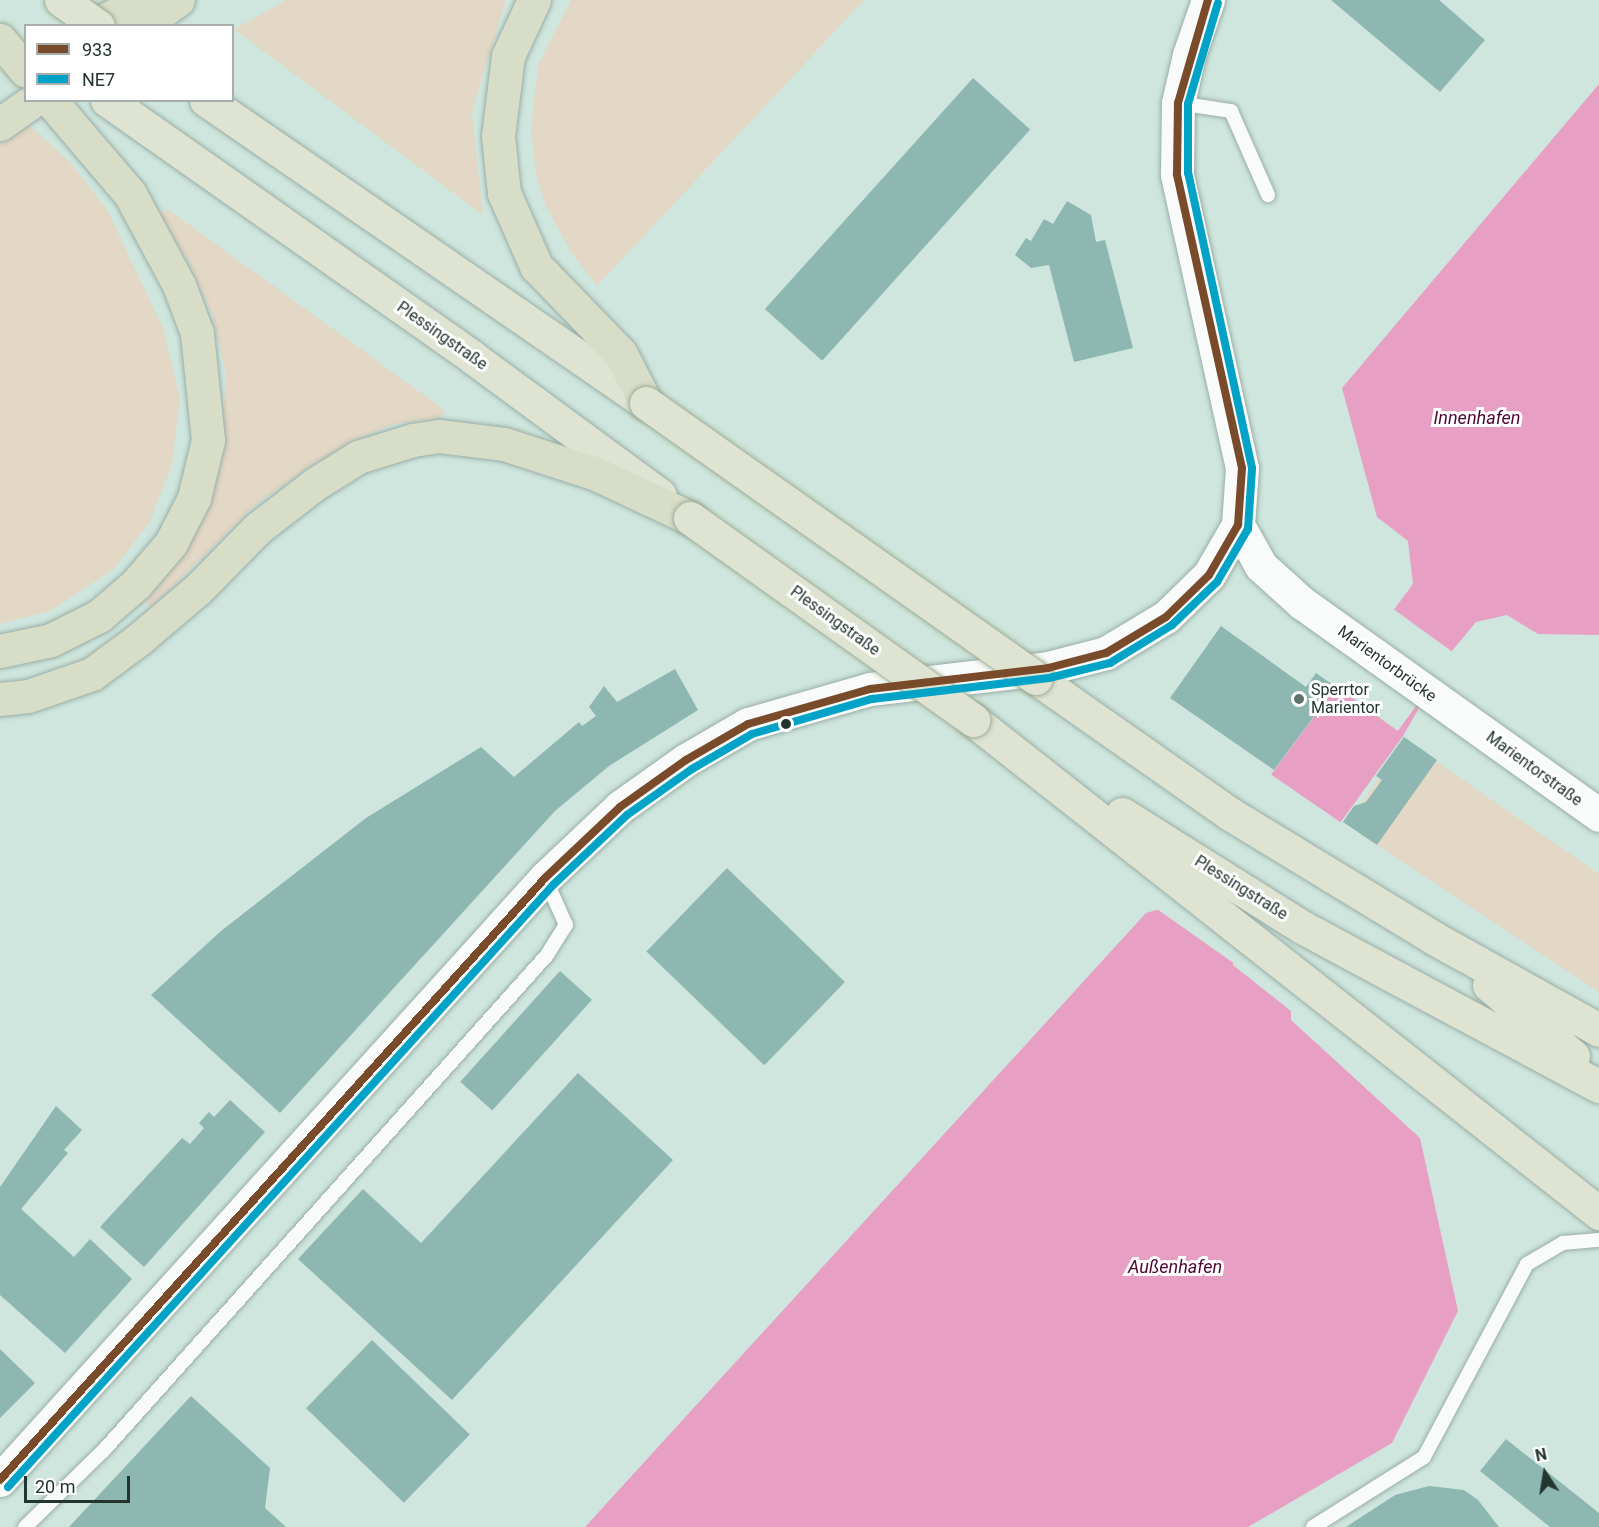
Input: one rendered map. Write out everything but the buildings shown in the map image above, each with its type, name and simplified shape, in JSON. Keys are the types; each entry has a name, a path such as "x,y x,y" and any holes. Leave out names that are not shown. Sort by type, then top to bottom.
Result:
{"highway":[{"path":"61,0 95,24"},
{"path":"95,24 148,0"},
{"path":"144,24 178,0"},
{"path":"534,0 508,56 498,136 504,193 536,266 621,354 646,403"},
{"path":"0,27 24,43"},
{"path":"0,40 24,69"},
{"path":"0,66 24,56"},
{"path":"0,124 31,102"},
{"name":"Plessingstraße","path":"109,102 472,357 690,518 973,720 1302,927 1599,1086"},
{"path":"209,102 508,305 1230,814 1432,937 1599,1030"},
{"path":"0,651 51,640 99,616 136,584 171,543 194,498 208,440 197,333 179,285 130,194 59,111"},
{"path":"0,699 28,696 92,674 138,640 198,588 258,528 315,484 358,457 413,440 439,436 504,444 594,473 690,518"},
{"path":"973,720 1599,1213"},
{"path":"1432,937 1599,1077"}],"street":[{"path":"0,1480 545,878 620,807 686,760 748,724 870,689 1048,668 1106,653 1166,617 1209,575 1238,525 1242,468 1177,174 1178,103 1189,55 1208,0"},
{"name":"Marientorbrücke","path":"1238,525 1261,566 1306,606 1468,722"},
{"name":"Marientorstraße","path":"1468,722 1599,815"}],"lane":[{"path":"1178,103 1231,111 1268,195"},
{"path":"25,1527 104,1450 547,955 566,925 545,878"},
{"path":"1313,1527 1424,1457 1527,1263 1563,1243 1599,1240"}],"shaded area":[{"path":"287,0 506,0 472,112 483,215 234,29"},
{"path":"571,0 864,0 597,286 571,252 546,206 536,176 531,129 538,65"},
{"path":"30,126 70,162 107,210 164,330 180,399 172,464 150,521 114,569 50,611 0,624 0,140"},
{"path":"157,211 170,211 446,411 438,419 393,424 345,445 303,471 255,505 150,609 146,601 179,561 207,508 221,450 226,375 213,317 190,264"},
{"path":"1405,740 1599,874 1599,992 1347,825"}],"water":[{"name":"Außenhafen","path":"1599,84 1599,635 1538,634 1507,615 1476,622 1452,651 1403,736 1343,819 1234,950 1233,965 1291,1011 1291,1020 1420,1138 1458,1311 1392,1443 1248,1527 585,1527 1146,913 1174,905 1413,584 1408,541 1377,517 1342,388"}],"pier":[{"path":"1392,608 1454,653 1398,731 1336,686"},
{"path":"1269,773 1343,824 1237,951 1236,964 1252,976 1154,907 1173,903"}],"transit line":[{"name":"933","path":"0,1480 545,878 620,807 686,760 748,724 870,689 1048,668 1106,653 1166,617 1209,575 1238,525 1242,468 1177,174 1178,103 1208,0"},
{"name":"NE7","path":"8,1487 553,885 627,815 692,769 752,734 872,699 1049,678 1110,663 1172,625 1217,582 1248,529 1252,468 1188,173 1188,104 1218,3"}],"place":[{"name":"Sperrtor Marientor","path":"1299,699"}],"water label":[{"name":"Innenhafen","path":"1477,418"}]}
